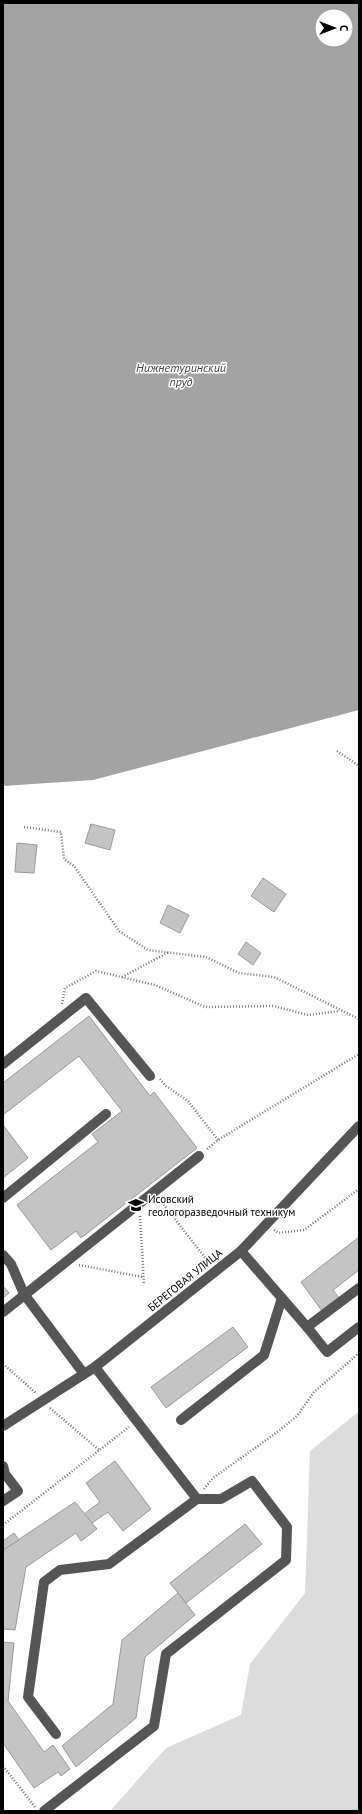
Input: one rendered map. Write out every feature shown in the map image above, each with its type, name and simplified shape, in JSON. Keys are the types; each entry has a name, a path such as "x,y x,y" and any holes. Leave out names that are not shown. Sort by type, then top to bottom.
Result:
{"street":[{"path":"3,1064 86,998 150,1076"},
{"path":"3,1198 106,1114"},
{"name":"БЕРЕГОВАЯ УЛИЦА","path":"3,1426 95,1367 241,1251 359,1126"},
{"path":"3,1312 199,1156"},
{"path":"241,1251 327,1352 359,1327"},
{"path":"3,1255 11,1264 24,1294 84,1374"},
{"path":"307,1327 359,1288"},
{"path":"181,1420 264,1355 282,1298"},
{"path":"95,1367 197,1499"},
{"path":"3,1501 18,1491 4,1472"},
{"path":"44,1811 154,1726 166,1654 286,1560 287,1527 252,1481 221,1499 197,1499 109,1564 60,1570 44,1582 28,1697 56,1734"}],"path":[{"path":"337,751 359,766"},
{"path":"24,827 61,832 64,859 74,866 119,931 148,950 206,957 239,973 274,977 359,1019"},
{"path":"122,978 169,952"},
{"path":"58,1020 65,988 96,971 155,986 205,1007 272,1006 308,1015 342,1010"},
{"path":"199,1156 218,1140 359,1054"},
{"path":"150,1076 158,1076 166,1086 188,1101 218,1140"},
{"path":"264,1226 279,1233 304,1230 359,1189"},
{"path":"154,1192 215,1271"},
{"path":"140,1203 144,1285"},
{"path":"64,1263 143,1277"},
{"path":"197,1499 213,1478 276,1433 297,1416 314,1392 359,1353"},
{"path":"3,1524 137,1421"},
{"path":"3,1766 39,1811"}],"shaded area":[{"path":"357,1413 359,1413 359,1811 110,1811 166,1748 241,1715 250,1664 305,1593 310,1451"}],"water":[{"name":"Нижнетуринский пруд","path":"3,3 359,3 359,710 93,780 3,786"}],"building":[{"path":"91,824 115,830 110,850 85,843"},
{"path":"17,843 37,845 34,873 15,872"},
{"path":"263,878 286,894 274,912 251,896"},
{"path":"168,905 189,915 180,933 160,923"},
{"path":"246,942 261,953 253,965 238,954"},
{"path":"89,1016 150,1096 154,1092 197,1148 81,1238 76,1231 51,1250 17,1205 98,1142 92,1134 122,1111 79,1056 3,1115 3,1083"},
{"path":"3,1125 28,1158 3,1178"},
{"path":"359,1237 359,1270 333,1290 340,1299 322,1311 301,1282"},
{"path":"3,1286 9,1293 3,1298"},
{"path":"233,1327 248,1347 166,1408 151,1387"},
{"path":"115,1461 151,1509 123,1531 108,1512 92,1523 84,1514 100,1502 86,1483"},
{"path":"75,1502 97,1529 81,1541 76,1533 26,1567 15,1630 3,1629 3,1550"},
{"path":"245,1524 262,1544 186,1603 170,1583"},
{"path":"14,1533 19,1540 3,1550 3,1541"},
{"path":"178,1593 195,1615 145,1657 136,1718 76,1767 62,1746 113,1704 122,1640"},
{"path":"3,1642 14,1643 8,1701 44,1752 53,1745 70,1769 61,1776 58,1772 34,1788 3,1743"}],"place":[{"name":"Исовский геологоразведочный техникум","path":"136,1205"}]}
